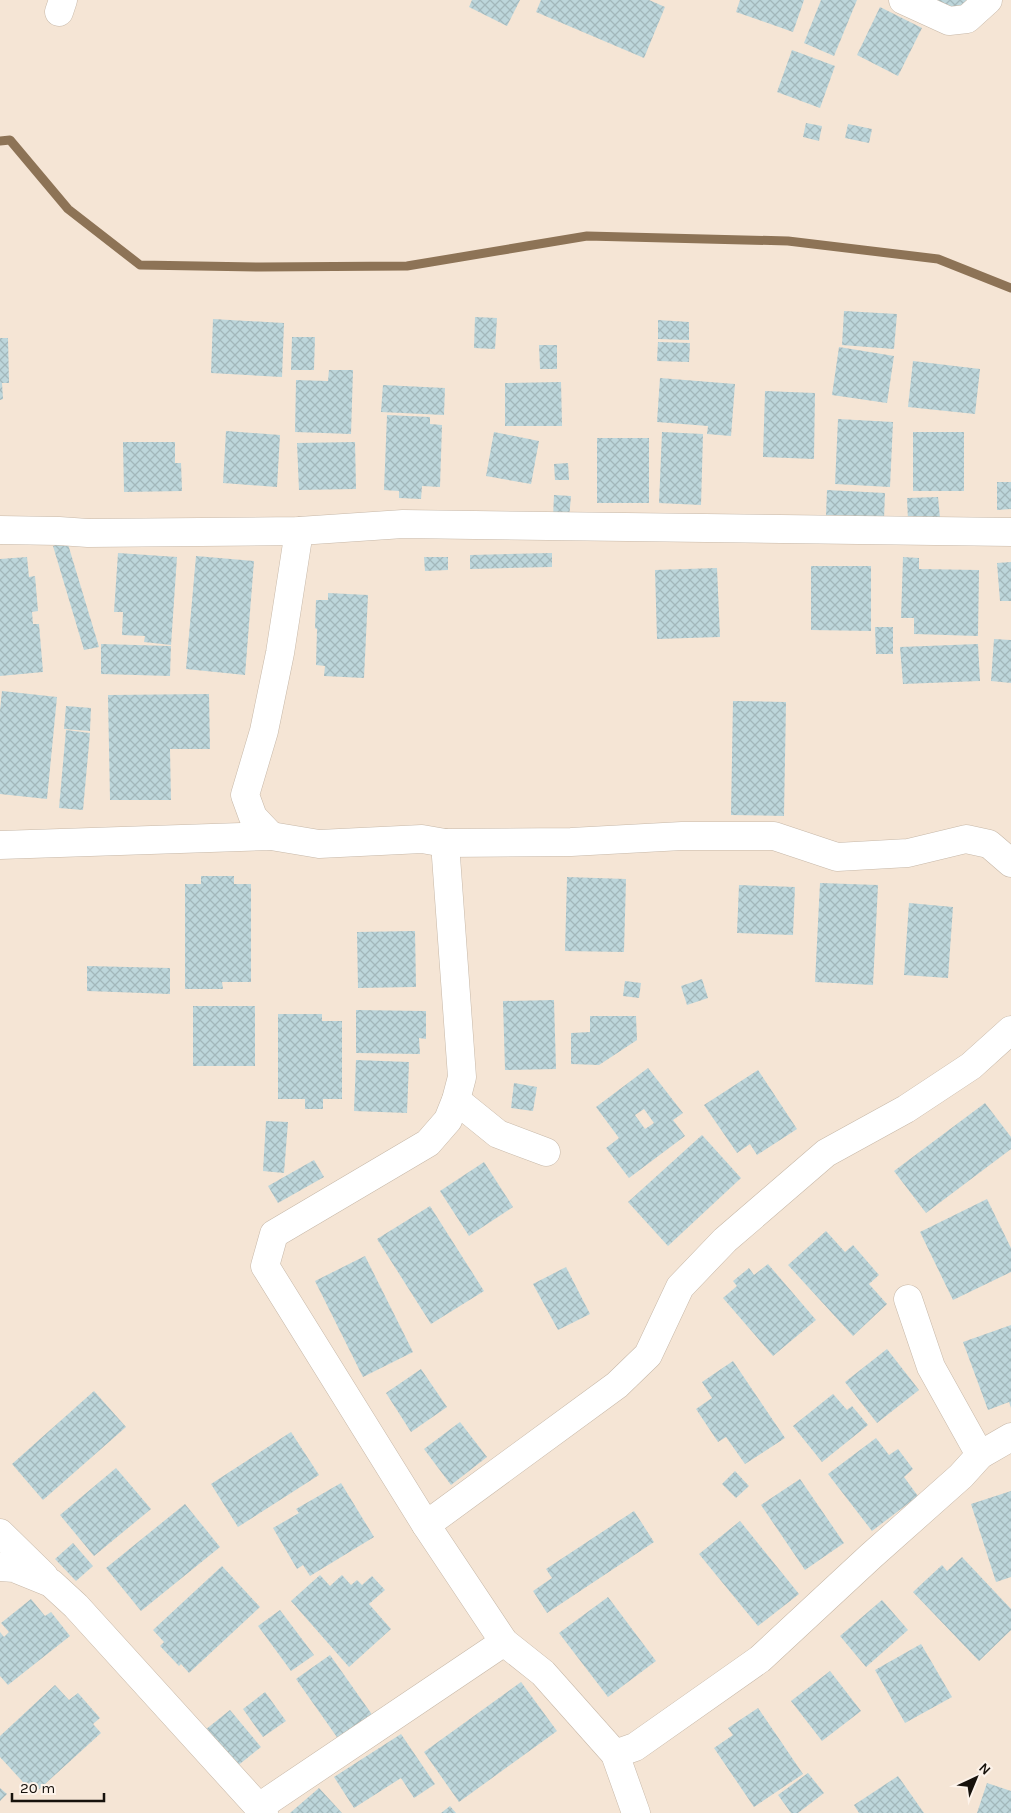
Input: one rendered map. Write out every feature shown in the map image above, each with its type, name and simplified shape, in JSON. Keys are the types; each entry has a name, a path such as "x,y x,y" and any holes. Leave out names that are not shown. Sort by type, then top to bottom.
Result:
{"street":[{"path":"903,0 949,21 967,18 988,0"},
{"path":"0,530 88,533 299,532 403,524 1011,532"},
{"path":"271,836 252,817 245,795 264,731 280,653 299,532"},
{"path":"0,845 271,836 319,844 422,839 445,843 571,842 682,836 774,836 837,857 908,853 966,839 989,844 1011,863"},
{"path":"445,843 462,1077 448,1120 428,1143 274,1234 265,1266 426,1524 504,1642 543,1674 615,1754 636,1813"},
{"path":"426,1524 617,1385 648,1355 680,1287 725,1240 826,1153 906,1109 971,1066 1011,1030"},
{"path":"456,1100 498,1134 546,1152"},
{"path":"908,1299 931,1368 980,1455"},
{"path":"615,1754 635,1747 760,1659 961,1476 980,1455 1011,1437"},
{"path":"0,1533 76,1606 262,1810 504,1642"},
{"path":"0,1567 14,1568 51,1583"}],"building":[{"path":"472,0 520,0 507,26 469,7"},
{"path":"541,0 649,0 665,7 644,58 536,12"},
{"path":"740,0 804,0 793,32 736,12"},
{"path":"821,0 857,0 834,56 804,43"},
{"path":"926,0 970,0 963,16"},
{"path":"880,7 922,28 898,76 857,55"},
{"path":"792,50 835,66 820,108 777,92"},
{"path":"806,123 822,126 819,141 803,137"},
{"path":"848,124 872,129 869,143 845,138"},
{"path":"844,311 897,314 894,349 842,345"},
{"path":"475,317 497,318 495,349 474,348"},
{"path":"213,319 284,323 282,377 211,373"},
{"path":"658,320 689,322 689,340 658,339"},
{"path":"292,337 315,337 314,370 291,370"},
{"path":"0,338 8,338 9,383 2,383 3,399 0,400"},
{"path":"658,342 690,343 689,362 657,361"},
{"path":"539,345 557,345 557,369 540,369"},
{"path":"839,347 894,356 887,403 832,395"},
{"path":"913,361 980,369 975,414 908,407"},
{"path":"329,370 353,370 351,434 295,432 296,380 328,381"},
{"path":"660,378 735,384 731,436 707,434 708,426 657,422"},
{"path":"561,382 562,426 505,426 505,383"},
{"path":"383,385 445,388 444,415 381,412"},
{"path":"765,391 815,393 814,459 763,457"},
{"path":"387,415 430,417 430,424 442,425 440,487 422,486 421,499 399,498 399,491 384,490"},
{"path":"838,419 893,422 890,487 835,484"},
{"path":"226,431 280,435 277,487 223,483"},
{"path":"494,432 539,441 531,484 486,476"},
{"path":"662,432 703,434 701,505 659,503"},
{"path":"913,432 964,432 964,491 913,491"},
{"path":"597,438 649,438 649,503 597,503"},
{"path":"123,442 175,442 175,463 181,463 182,491 124,492"},
{"path":"355,442 356,489 299,490 297,443"},
{"path":"568,463 569,480 555,480 554,464"},
{"path":"997,482 1011,482 1011,509 997,510"},
{"path":"827,490 885,493 884,519 826,516"},
{"path":"554,495 571,496 569,519 553,518"},
{"path":"938,497 940,518 908,520 907,498"},
{"path":"67,541 99,647 84,650 53,546"},
{"path":"118,553 177,557 171,645 144,642 145,636 122,635 123,612 114,612"},
{"path":"552,553 552,567 470,569 470,555"},
{"path":"196,556 254,561 245,675 186,669"},
{"path":"27,557 29,577 35,576 38,611 32,612 33,624 39,624 43,672 0,676 0,559"},
{"path":"424,557 448,557 448,570 425,571"},
{"path":"903,557 919,558 919,569 979,570 978,636 914,634 914,618 901,618"},
{"path":"1011,562 1011,601 1000,601 997,563"},
{"path":"811,566 871,566 871,631 811,630"},
{"path":"717,568 720,637 657,639 655,570"},
{"path":"328,593 368,595 364,678 324,676 325,666 316,665 316,600 328,600"},
{"path":"875,627 893,627 893,654 876,654"},
{"path":"994,639 1011,640 1011,683 991,681"},
{"path":"101,644 171,646 170,676 101,674"},
{"path":"978,644 980,681 903,684 900,647"},
{"path":"2,691 57,697 47,799 0,794 0,711"},
{"path":"209,694 210,749 170,749 171,800 110,800 108,695"},
{"path":"733,701 786,702 784,816 731,815"},
{"path":"66,706 91,708 90,731 64,729"},
{"path":"66,730 90,733 83,810 59,808"},
{"path":"201,876 234,876 234,884 251,884 251,982 222,982 223,989 185,989 185,884 201,884"},
{"path":"567,877 626,879 624,952 565,951"},
{"path":"820,883 878,885 873,985 815,982"},
{"path":"739,885 795,887 793,935 737,933"},
{"path":"909,903 953,907 948,978 904,975"},
{"path":"415,931 416,987 358,988 357,932"},
{"path":"87,966 170,968 170,994 87,991"},
{"path":"702,979 708,998 687,1005 681,986"},
{"path":"625,981 641,983 639,998 623,996"},
{"path":"554,1000 556,1069 505,1070 503,1001"},
{"path":"193,1006 255,1006 255,1066 193,1066"},
{"path":"356,1010 426,1011 426,1039 419,1038 420,1054 356,1053"},
{"path":"278,1014 322,1014 322,1021 342,1021 342,1099 323,1099 323,1109 305,1109 305,1099 278,1099"},
{"path":"590,1016 636,1016 637,1040 599,1065 571,1064 571,1033 590,1032"},
{"path":"356,1060 409,1062 407,1113 354,1111"},
{"path":"648,1068 683,1113 673,1120 685,1136 629,1178 606,1148 619,1138 596,1107","holes":["644,1109 654,1123 645,1129 635,1115"]},
{"path":"758,1070 797,1129 757,1155 750,1144 737,1153 704,1105"},
{"path":"514,1083 537,1087 533,1111 511,1108"},
{"path":"985,1103 1011,1137 1011,1149 926,1213 894,1171"},
{"path":"266,1121 288,1122 284,1173 263,1171"},
{"path":"702,1135 741,1178 668,1246 628,1202"},
{"path":"314,1160 324,1177 278,1203 268,1186"},
{"path":"484,1162 513,1207 469,1236 440,1191"},
{"path":"987,1199 1011,1248 1011,1272 953,1300 920,1232"},
{"path":"430,1206 484,1291 431,1324 377,1239"},
{"path":"826,1231 845,1252 853,1245 879,1275 869,1284 887,1304 853,1336 788,1265"},
{"path":"365,1256 413,1352 363,1377 315,1281"},
{"path":"768,1264 816,1320 773,1356 723,1298 737,1286 733,1281 749,1268 754,1275"},
{"path":"566,1267 590,1314 558,1330 533,1284"},
{"path":"1011,1325 1011,1408 1009,1402 988,1410 963,1342"},
{"path":"887,1349 919,1390 877,1423 845,1382"},
{"path":"733,1361 785,1438 745,1464 726,1437 718,1442 696,1409 712,1398 702,1382"},
{"path":"421,1369 447,1407 411,1432 386,1393"},
{"path":"94,1391 126,1427 43,1500 12,1464"},
{"path":"833,1394 847,1410 852,1406 868,1425 822,1462 793,1426"},
{"path":"460,1422 487,1457 451,1485 424,1449"},
{"path":"291,1432 319,1475 238,1527 211,1484"},
{"path":"876,1438 889,1455 898,1449 913,1469 904,1477 918,1496 872,1531 828,1474"},
{"path":"116,1468 151,1509 94,1556 60,1515"},
{"path":"735,1471 749,1486 736,1498 722,1484"},
{"path":"800,1479 844,1543 805,1570 761,1505"},
{"path":"341,1483 374,1537 310,1576 303,1565 297,1569 273,1528 299,1513 296,1509"},
{"path":"1011,1491 1011,1577 996,1582 971,1504"},
{"path":"185,1504 220,1547 141,1611 106,1568"},
{"path":"634,1511 654,1542 547,1613 533,1591 552,1578 546,1569"},
{"path":"740,1521 799,1594 758,1626 699,1554"},
{"path":"73,1543 93,1566 76,1581 55,1559"},
{"path":"962,1557 1011,1609 1011,1630 979,1661 913,1592 942,1565 947,1571"},
{"path":"222,1566 260,1607 189,1673 181,1664 179,1666 160,1646 164,1642 153,1630"},
{"path":"320,1575 330,1586 342,1575 351,1585 357,1580 362,1585 372,1576 385,1590 369,1604 391,1629 349,1667 291,1601"},
{"path":"608,1597 656,1661 608,1697 559,1633"},
{"path":"31,1599 45,1616 51,1612 70,1636 8,1685 0,1676 0,1632 4,1637 9,1632 1,1623"},
{"path":"882,1600 908,1630 866,1667 840,1636"},
{"path":"280,1610 314,1655 291,1671 258,1626"},
{"path":"921,1644 952,1697 905,1723 875,1670"},
{"path":"330,1655 373,1716 339,1740 296,1679"},
{"path":"830,1671 861,1711 822,1741 791,1701"},
{"path":"521,1682 557,1731 459,1802 424,1752"},
{"path":"55,1685 69,1700 78,1693 100,1718 93,1724 101,1733 34,1794 0,1757 0,1736"},
{"path":"265,1692 286,1721 263,1737 243,1709"},
{"path":"758,1708 803,1774 754,1807 714,1748 733,1735 728,1728"},
{"path":"230,1710 261,1747 236,1767 205,1730"},
{"path":"401,1734 435,1784 414,1798 401,1778 354,1808 334,1777"},
{"path":"808,1773 824,1793 798,1813 791,1813 778,1795"},
{"path":"898,1776 924,1813 859,1813 854,1805"},
{"path":"987,1783 1011,1791 1011,1813 977,1813"},
{"path":"0,1788 7,1794 0,1801"},
{"path":"319,1788 342,1813 290,1813"},
{"path":"450,1806 456,1813 441,1813"}],"waterway":[{"path":"0,141 10,140 68,209 140,265 261,267 407,266 587,236 788,241 938,259 1011,288"}]}
